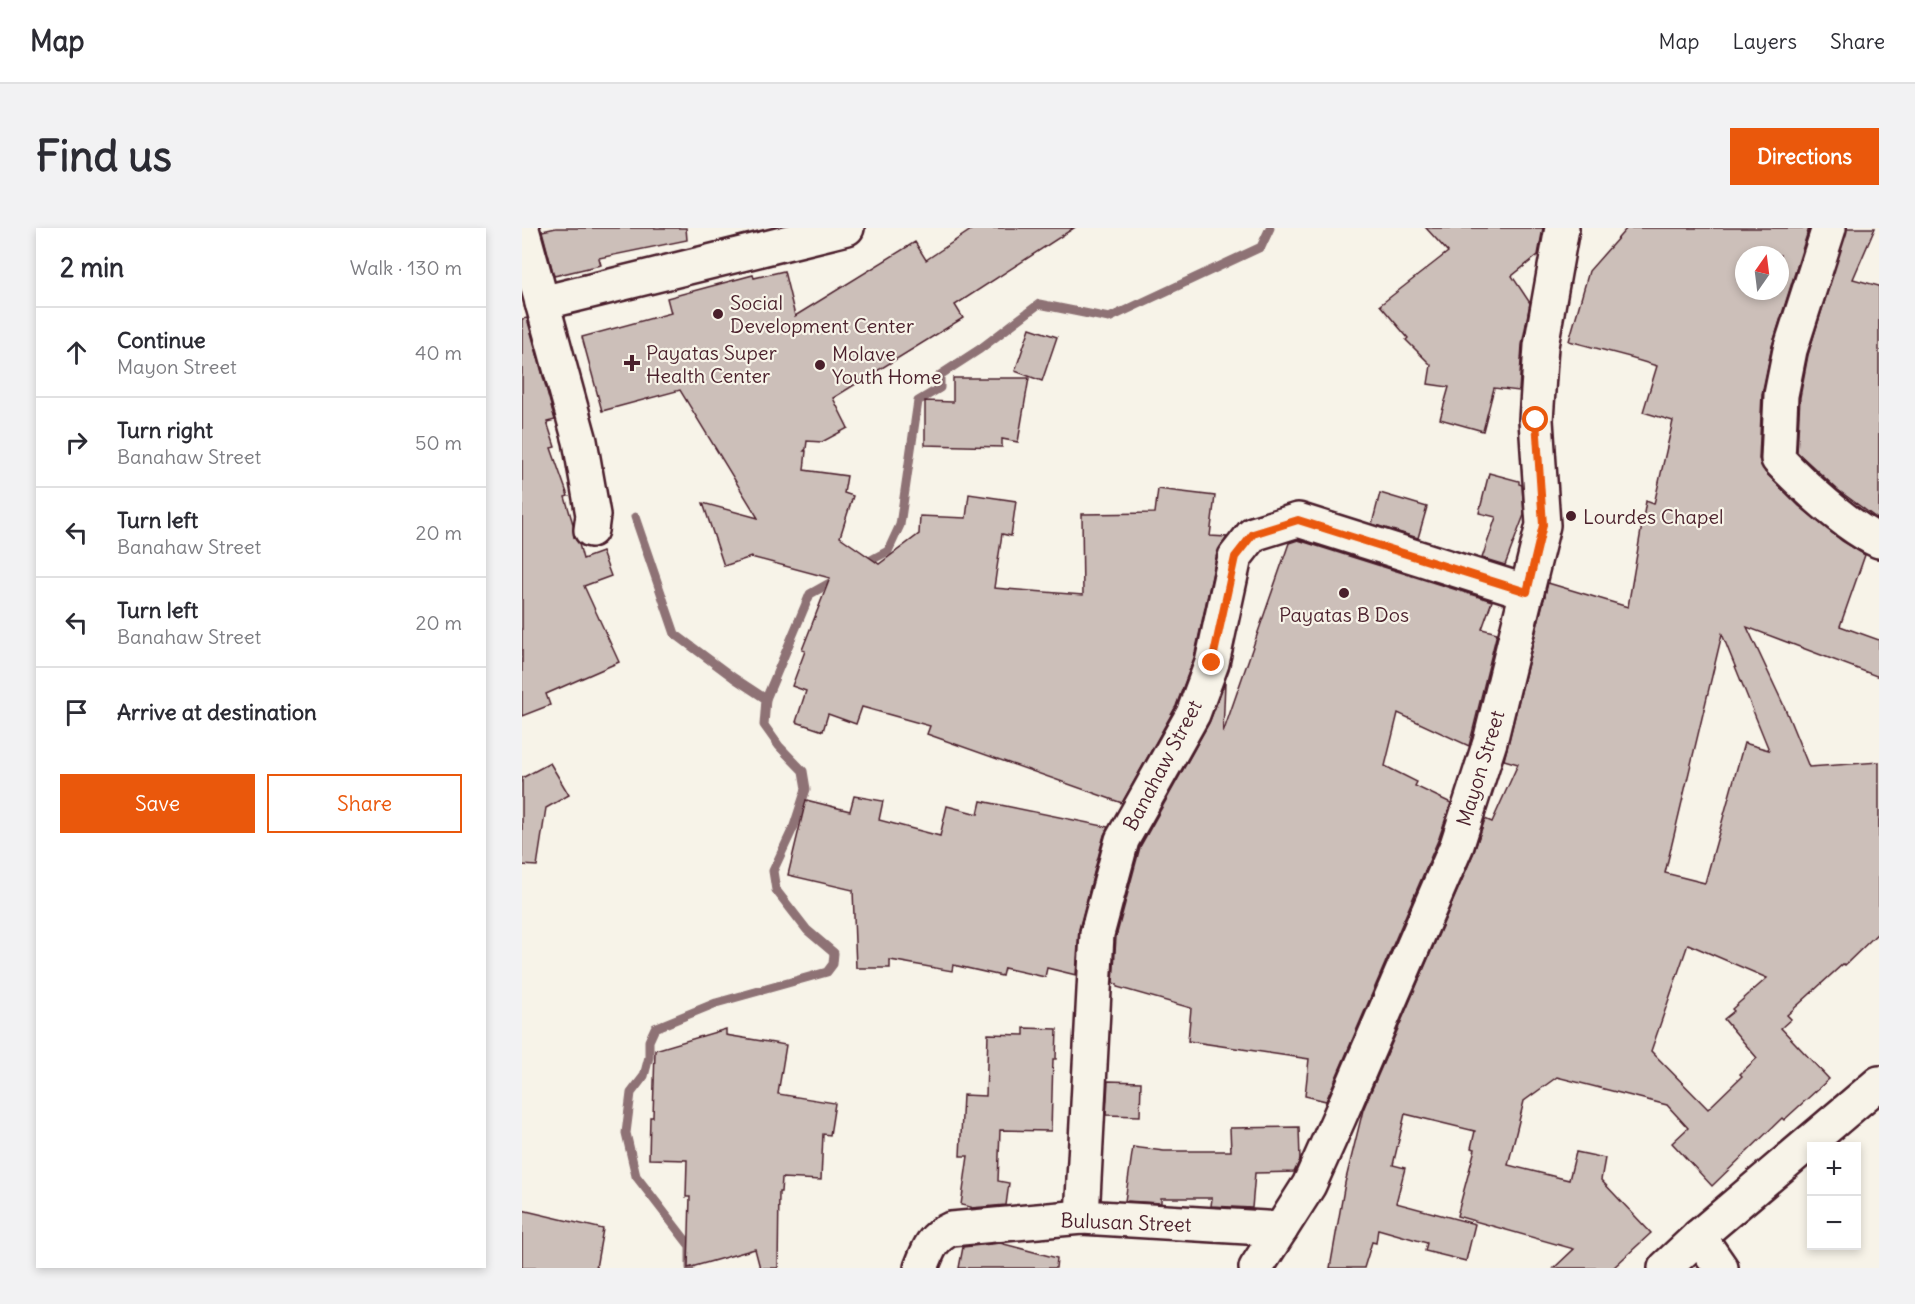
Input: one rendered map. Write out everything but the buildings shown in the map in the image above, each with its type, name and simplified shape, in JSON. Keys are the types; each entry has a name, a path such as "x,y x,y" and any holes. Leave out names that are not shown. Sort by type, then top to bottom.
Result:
{"street":[{"path":"542,303 732,255 786,236 847,228"},
{"name":"Mayon Street","path":"1256,1268 1309,1185 1326,1147 1456,845 1490,742 1543,525 1536,420 1541,346 1562,228"},
{"path":"1829,228 1790,350 1781,395 1778,459 1806,487 1865,534 1879,541"},
{"path":"522,229 580,441 593,515 591,530"},
{"name":"Banahaw Street","path":"1082,1217 1097,934 1122,840 1193,714 1212,663 1235,557 1253,534 1298,520 1527,592"},
{"path":"1665,1268 1699,1236 1875,1096"},
{"name":"Bulusan Street","path":"921,1268 931,1244 939,1234 951,1229 1082,1217 1281,1229"},
{"path":"1699,1236 1721,1268"}],"waterway":[{"path":"862,565 888,551 900,525 918,401 940,388 940,375 980,349 1039,304 1109,318 1261,247 1270,228"},
{"path":"635,517 675,634 766,699"},
{"path":"690,1268 690,1246 636,1176 626,1133 631,1093 644,1076 649,1057 649,1041 655,1028 716,1003 827,972 833,964 834,953 807,930 776,890 773,871 794,826 806,789 803,771 779,746 764,725 766,699 810,594 837,579"}],"place":[{"name":"Social Development Center","path":"718,314"},
{"name":"Payatas Super Health Center","path":"632,363"},
{"name":"Molave Youth Home","path":"820,365"},
{"name":"Lourdes Chapel","path":"1571,516"},
{"name":"Payatas B Dos","path":"1344,593"}],"route":[{"path":"1212,663 1235,557 1253,534 1298,520 1527,592 1543,525 1536,420"}]}
